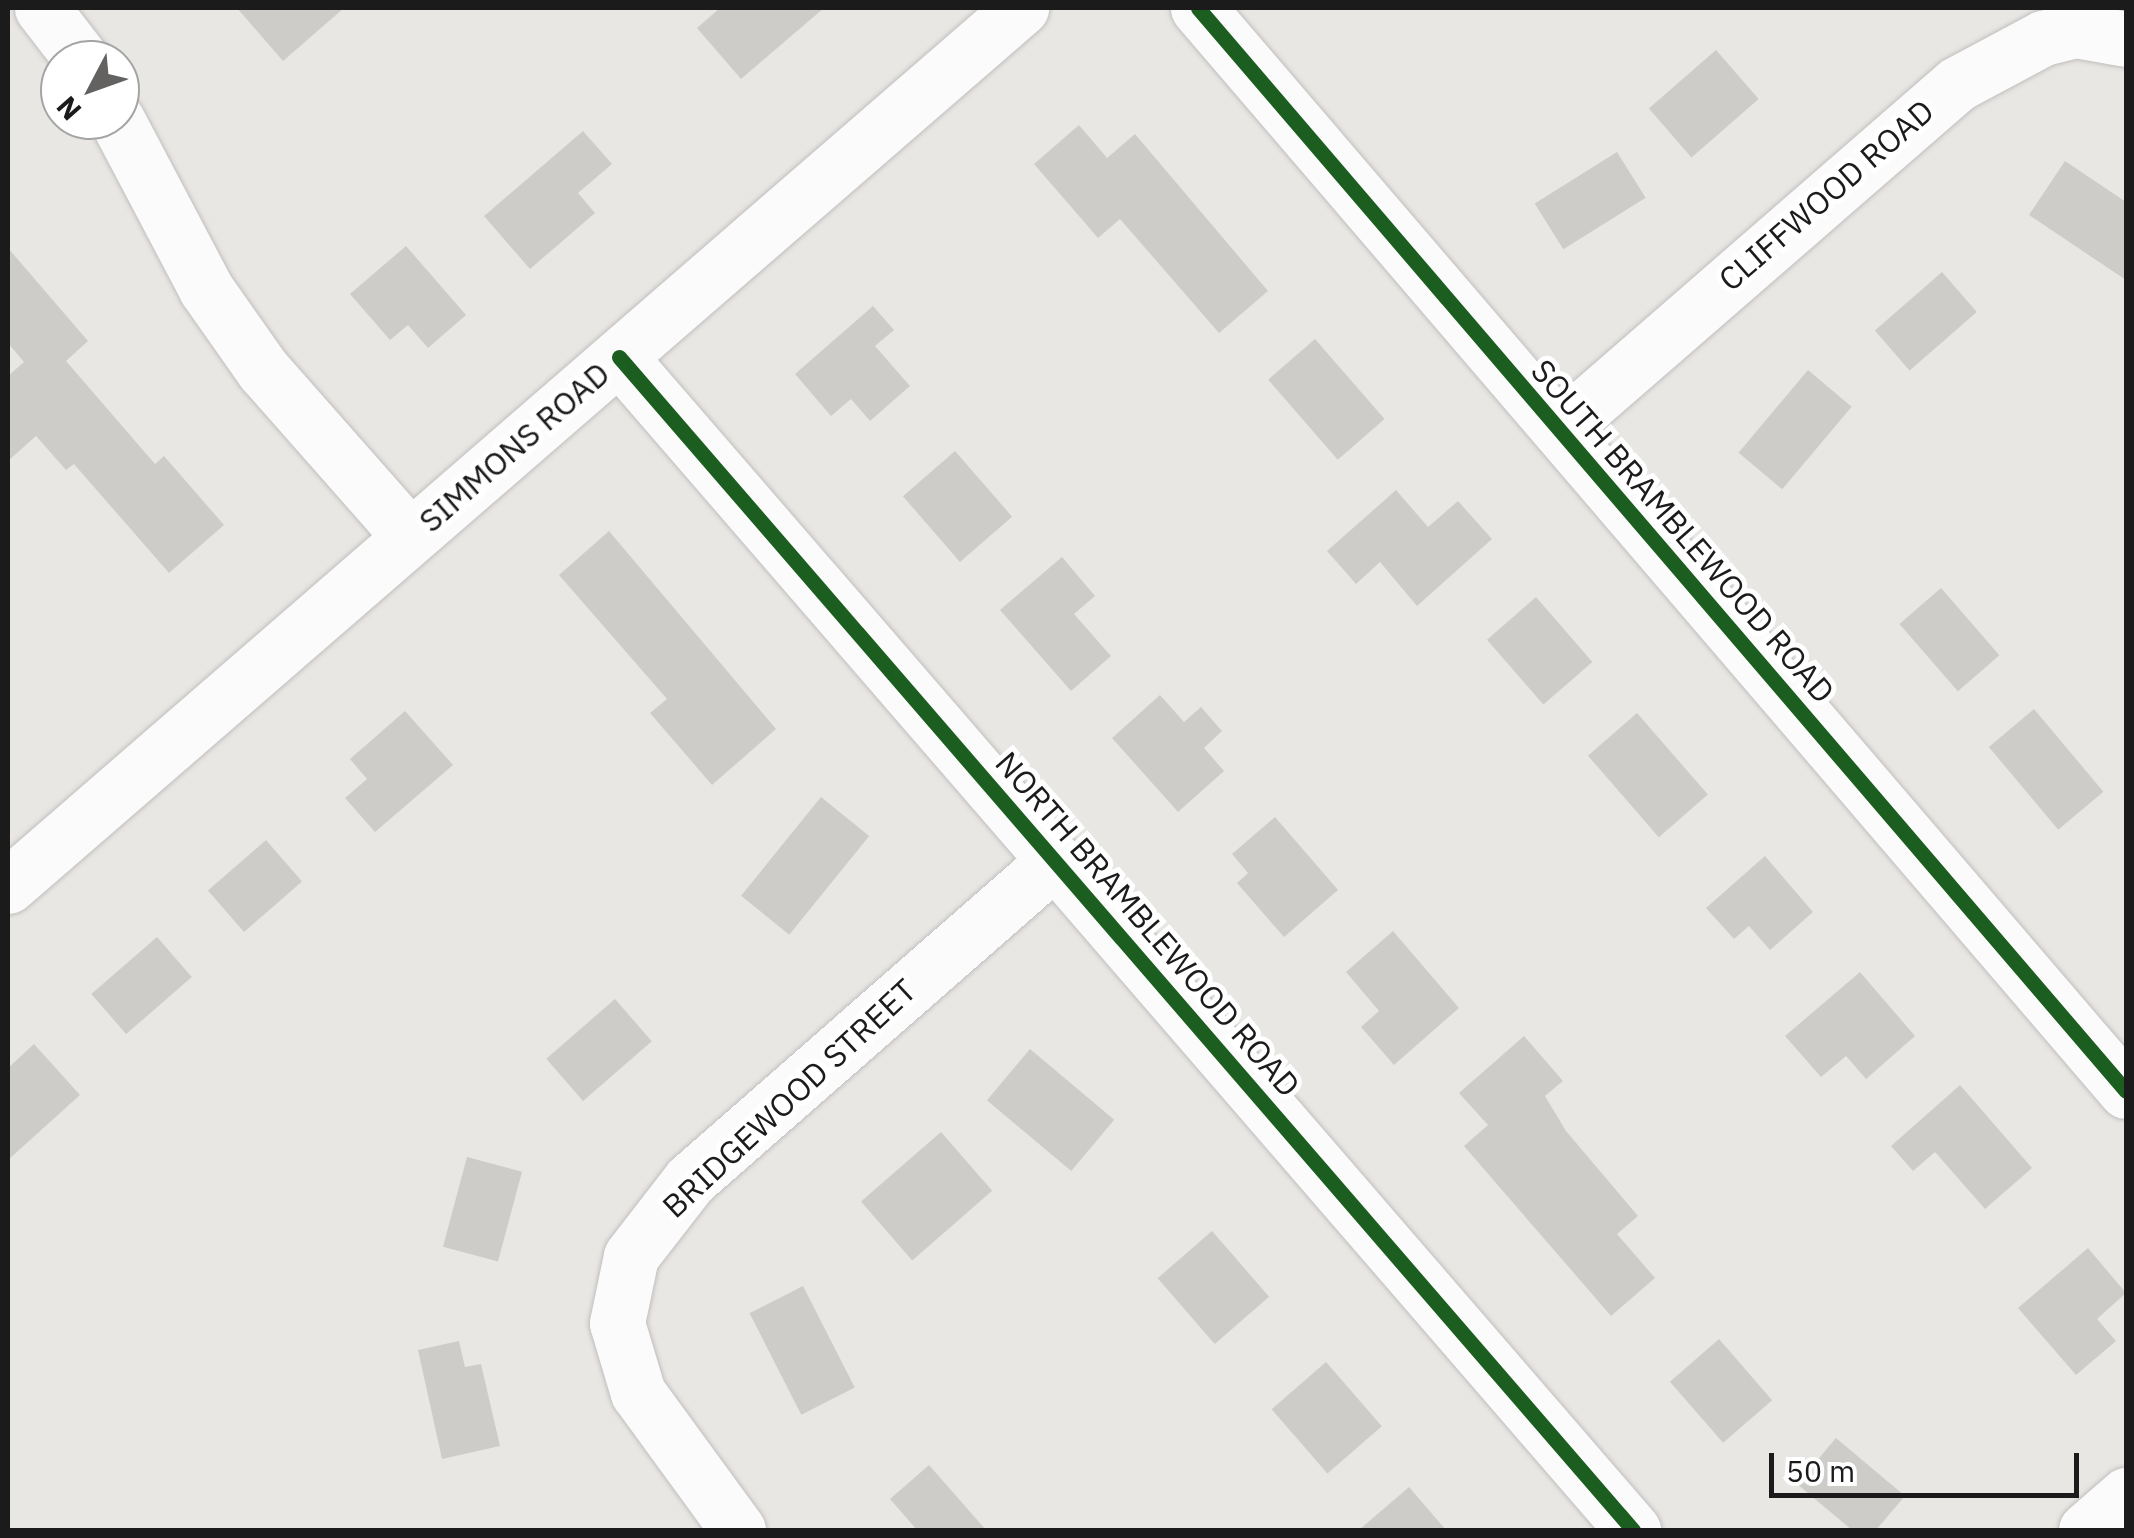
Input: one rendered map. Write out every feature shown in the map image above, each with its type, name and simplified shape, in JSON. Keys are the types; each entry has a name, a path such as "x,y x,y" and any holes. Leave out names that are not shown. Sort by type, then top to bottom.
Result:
{"street":[{"path":"42,8 67,40"},
{"name":"SIMMONS ROAD","path":"8,886 1020,8"},
{"name":"SOUTH BRAMBLEWOOD ROAD","path":"1198,8 2126,1091"},
{"name":"CLIFFWOOD ROAD","path":"1560,429 1957,84 2043,38 2075,30 2126,39"},
{"path":"128,140 206,289 251,354 410,537"},
{"name":"NORTH BRAMBLEWOOD ROAD","path":"620,357 1633,1530"},
{"name":"BRIDGEWOOD STREET","path":"738,1530 638,1392 616,1322 631,1256 690,1180 1055,860"}],"building":[{"path":"237,8 344,8 283,61"},
{"path":"720,8 824,8 741,79 697,28"},
{"path":"1716,50 1759,99 1691,157 1649,108"},
{"path":"1079,125 1107,158 1135,134 1268,291 1219,333 1120,219 1098,238 1034,164"},
{"path":"583,131 612,164 578,193 595,213 530,269 484,216"},
{"path":"1617,152 1646,198 1563,249 1535,203"},
{"path":"2065,161 2126,202 2126,280 2029,215"},
{"path":"406,246 466,315 428,348 408,325 390,340 350,294"},
{"path":"8,248 88,341 66,361 155,464 164,456 224,525 169,573 74,464 66,470 36,436 8,461 8,376 24,362 8,343"},
{"path":"1942,272 1977,312 1910,370 1875,330"},
{"path":"873,306 894,330 875,346 910,386 870,421 851,399 831,416 795,374"},
{"path":"1315,339 1385,419 1338,460 1268,380"},
{"path":"1808,370 1852,407 1782,489 1739,453"},
{"path":"955,451 1012,517 960,562 903,496"},
{"path":"1396,490 1428,527 1458,501 1492,539 1417,606 1380,562 1356,584 1327,551"},
{"path":"609,531 776,729 712,785 650,713 667,699 559,575"},
{"path":"1062,557 1095,596 1074,614 1111,656 1071,691 1000,610"},
{"path":"1941,588 1999,655 1958,691 1899,624"},
{"path":"1536,597 1592,662 1543,705 1487,640"},
{"path":"1160,695 1184,722 1201,707 1222,731 1204,748 1224,771 1178,812 1112,738"},
{"path":"2034,709 2103,792 2058,830 1989,747"},
{"path":"405,711 453,765 375,832 345,798 367,779 350,759"},
{"path":"1637,713 1708,795 1659,837 1588,756"},
{"path":"821,797 869,836 789,935 741,896"},
{"path":"1275,817 1338,890 1284,937 1237,883 1248,873 1232,854"},
{"path":"266,840 302,882 244,932 208,891"},
{"path":"1765,856 1813,912 1770,950 1749,926 1734,939 1706,908"},
{"path":"1393,931 1459,1008 1394,1065 1361,1027 1379,1011 1346,972"},
{"path":"157,937 192,977 126,1034 91,994"},
{"path":"1860,972 1915,1036 1866,1079 1846,1056 1821,1077 1785,1036"},
{"path":"615,999 652,1041 583,1101 546,1059"},
{"path":"1524,1036 1563,1081 1545,1096 1566,1131 1638,1216 1617,1234 1655,1278 1611,1316 1464,1146 1488,1125 1459,1093"},
{"path":"34,1044 80,1095 8,1160 8,1068"},
{"path":"1030,1049 1114,1120 1071,1171 987,1100"},
{"path":"1960,1085 2032,1168 1985,1209 1935,1152 1913,1171 1891,1146"},
{"path":"941,1132 992,1191 912,1260 861,1202"},
{"path":"467,1157 522,1172 498,1262 443,1247"},
{"path":"1212,1231 1269,1297 1215,1344 1158,1278"},
{"path":"2088,1248 2126,1293 2097,1319 2116,1341 2076,1375 2018,1308"},
{"path":"803,1286 855,1388 801,1415 750,1313"},
{"path":"1719,1339 1772,1400 1723,1443 1670,1382"},
{"path":"459,1341 465,1367 481,1364 500,1446 442,1459 418,1350"},
{"path":"1326,1362 1382,1426 1327,1473 1272,1409"},
{"path":"1836,1438 1905,1496 1876,1530 1852,1530 1797,1484"},
{"path":"929,1465 986,1530 917,1530 890,1499"},
{"path":"1409,1487 1446,1530 1359,1530"}],"cycle path":[{"path":"1198,8 2126,1091"},
{"path":"619,357 1633,1530"}]}
